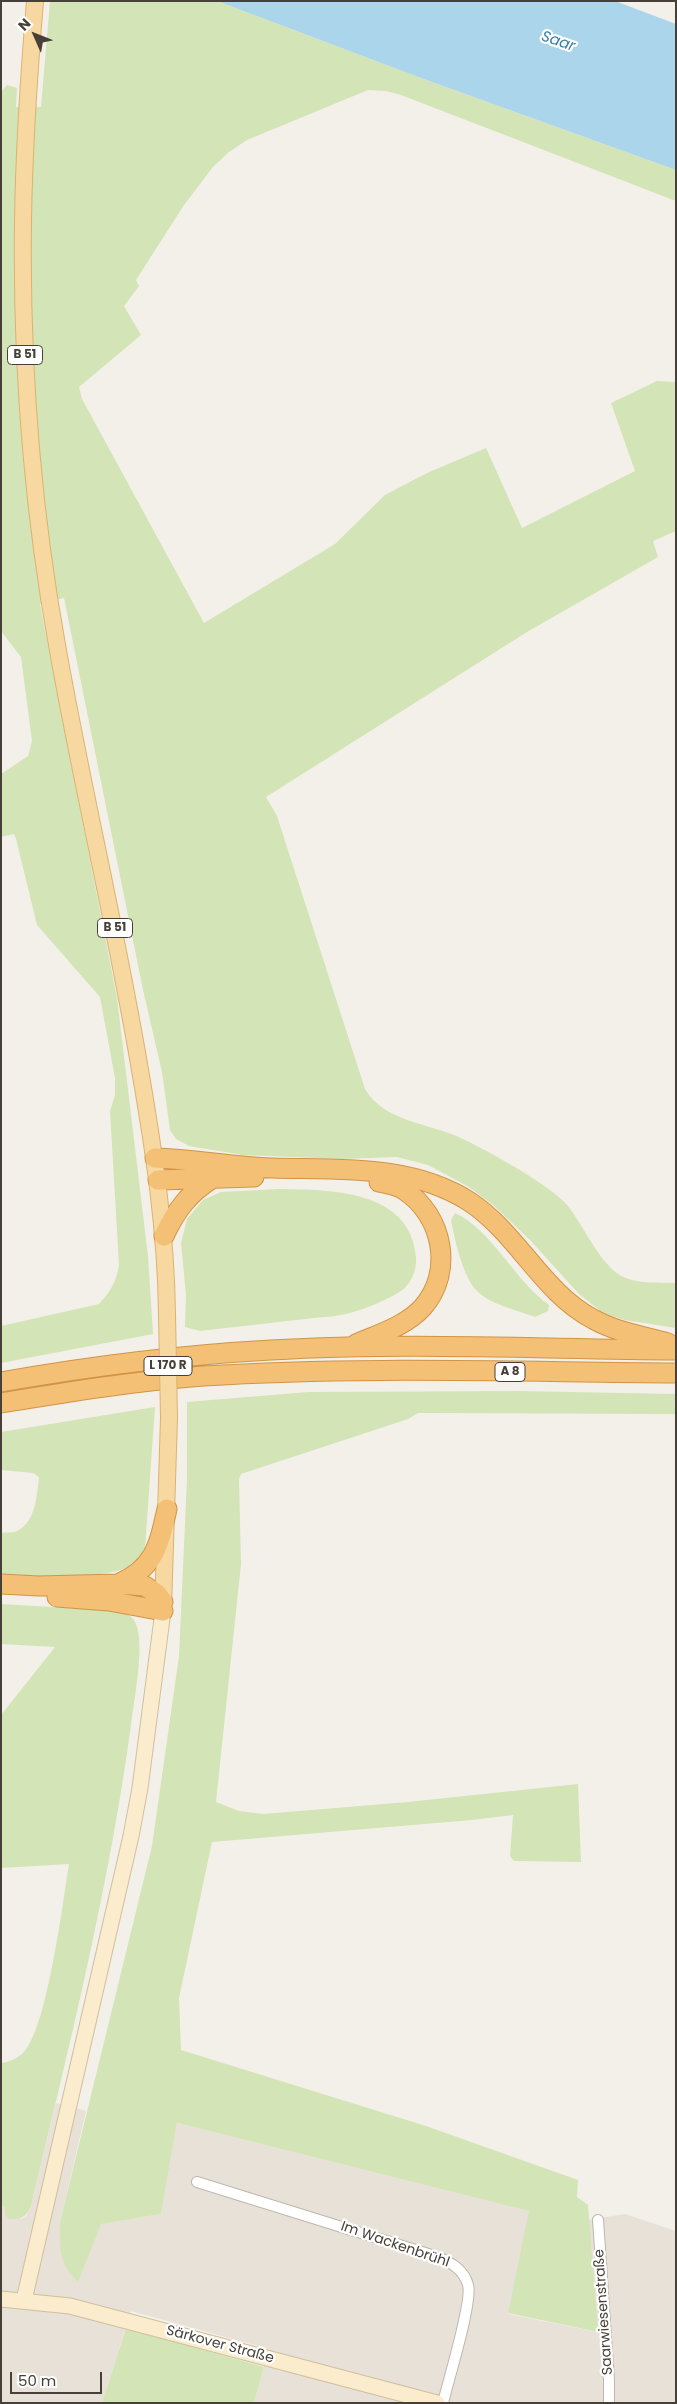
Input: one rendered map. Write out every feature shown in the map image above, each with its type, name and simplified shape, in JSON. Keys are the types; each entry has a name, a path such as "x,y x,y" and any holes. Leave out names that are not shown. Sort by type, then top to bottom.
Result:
{"highway":[{"path":"155,1158 271,1168 371,1170 428,1183 458,1195 483,1211 514,1241 565,1299 584,1314 616,1330 676,1344"},
{"path":"158,1180 342,1177 371,1180 402,1189 422,1206 432,1221 439,1238 441,1258 434,1289 423,1307 407,1320 347,1348"},
{"path":"164,1236 184,1201 196,1188 214,1178"},
{"name":"A 8","path":"1,1382 117,1363 263,1350 347,1348 676,1350"},
{"name":"A 8","path":"1,1403 106,1386 201,1376 261,1373 352,1371 676,1373"},
{"path":"118,1584 141,1570 151,1559 160,1542 167,1509"},
{"path":"1,1584 48,1586 118,1584 145,1586 157,1594 163,1606"},
{"path":"1,1594 163,1606"}],"main road":[{"name":"B 51","path":"35,1 27,107 23,221 27,388 38,505 50,602 72,725 128,994 158,1180"},
{"name":"L 170 R","path":"24,2300 131,1836 140,1788 163,1606 169,1418 164,1236 158,1180"},
{"name":"Särkover Straße","path":"1,2299 70,2306 437,2403"}],"street":[{"name":"Im Wackenbrühl","path":"197,2182 438,2257 458,2268 465,2276 470,2295 443,2403"},
{"name":"Saarwiesenstraße","path":"598,2220 609,2380 608,2403"}],"shaded area":[{"path":"56,2103 86,2111 60,2222 78,2282 100,2224 161,2214 177,2123 530,2211 508,2314 597,2332 588,2220 625,2214 676,2231 676,2403 254,2403 269,2349 131,2311 102,2403 1,2403 1,2206 6,2206 21,2219 26,2216 31,2206"}],"green space":[{"path":"50,1 217,1 421,78 676,170 676,201 401,95 386,91 368,90 247,140 229,152 213,167 184,205 136,280 139,286 124,306 141,335 79,387 82,399 204,623 335,544 385,495 427,473 486,448 522,528 635,471 611,403 657,381 676,382 676,531 653,541 658,557 527,632 266,797 277,816 365,1089 373,1100 395,1115 470,1142 545,1186 567,1205 601,1256 617,1273 638,1281 676,1283 676,1328 625,1320 603,1313 579,1294 530,1240 493,1205 469,1187 428,1165 397,1157 342,1159 243,1155 189,1146 176,1139 170,1130 162,1072 143,990 64,598 40,604 117,998 148,1256 153,1334 1,1363 1,1326 99,1304 112,1286 119,1265 110,1111 115,1095 115,1078 100,997 37,925 14,834 1,837 1,774 28,756 32,741 21,657 1,631 1,92 7,85 17,88 16,107 41,107"},
{"path":"279,1189 321,1190 343,1193 364,1198 383,1206 399,1218 410,1235 416,1263 409,1283 401,1291 385,1300 345,1314 200,1331 185,1327 186,1295 181,1243 187,1219 203,1200 221,1192"},
{"path":"455,1213 468,1221 492,1243 525,1283 549,1305 548,1311 535,1317 497,1304 478,1292 468,1278 457,1248 451,1220"},
{"path":"518,1391 676,1394 676,1414 418,1413 408,1419 241,1474 239,1479 241,1564 216,1802 239,1811 263,1814 408,1802 578,1784 581,1862 514,1861 510,1856 513,1815 212,1842 179,1998 181,2050 426,2126 578,2180 577,2197 588,2205 598,2332 508,2313 529,2211 177,2123 161,2214 101,2224 78,2282 71,2275 62,2255 60,2248 60,2222 152,1846 179,1656 187,1479 187,1402 308,1392"},
{"path":"155,1407 145,1548 138,1561 127,1568 93,1575 1,1574 1,1533 17,1531 28,1521 34,1507 39,1477 33,1473 1,1470 1,1432"},
{"path":"1,1604 119,1611 129,1615 135,1621 139,1646 136,1688 122,1786 87,1967 31,2206 25,2215 13,2219 9,2219 5,2214 5,2206 1,2206 1,2063 12,2060 22,2054 31,2041 39,2020 53,1964 69,1864 1,1868 1,1715 55,1647 1,1644"},
{"path":"126,2328 264,2367 254,2403 102,2403"}],"water":[{"name":"Saar","path":"217,1 615,1 676,24 676,170 421,78"}]}
